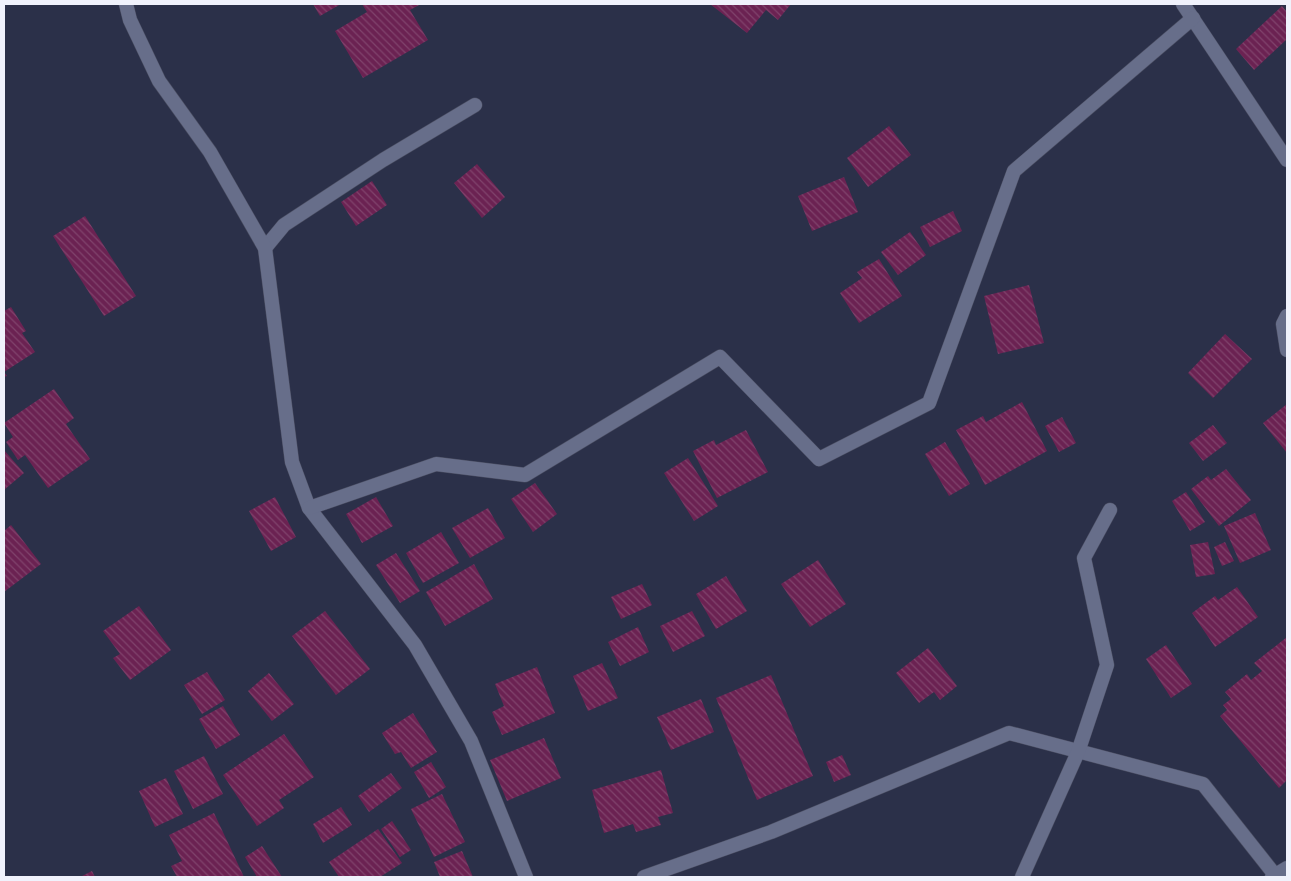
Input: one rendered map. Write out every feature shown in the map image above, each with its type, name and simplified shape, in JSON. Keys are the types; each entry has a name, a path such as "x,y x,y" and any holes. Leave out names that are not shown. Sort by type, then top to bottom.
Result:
{"street":[{"path":"126,4 130,20 159,82 210,152 265,248 292,462 308,508 420,653 471,741 526,877"},
{"path":"1183,4 1287,160"},
{"path":"308,508 436,464 525,475 720,357 819,459 929,404 1014,171 1193,18"},
{"path":"265,248 284,225 383,160 475,105"},
{"path":"1287,316 1284,324 1287,350"},
{"path":"1022,877 1078,752 1107,665 1084,558 1110,510"},
{"path":"644,877 771,832 1009,733 1202,784 1273,876 1287,868"}],"building":[{"path":"313,4 341,4 320,16"},
{"path":"362,4 421,4 410,10 428,40 363,78 335,31 367,12"},
{"path":"710,4 791,4 778,20 766,10 747,33"},
{"path":"1282,6 1287,12 1287,39 1254,70 1236,49"},
{"path":"889,126 911,155 868,187 847,158"},
{"path":"477,164 505,197 482,218 454,183"},
{"path":"844,177 858,212 812,231 798,196"},
{"path":"372,181 387,205 356,226 341,202"},
{"path":"953,211 962,231 930,247 920,227"},
{"path":"85,216 136,296 104,316 53,236"},
{"path":"910,232 926,255 898,275 881,252"},
{"path":"879,259 902,296 859,323 840,293 862,278 857,272"},
{"path":"1029,285 1044,343 998,354 984,296"},
{"path":"11,307 26,331 22,333 35,352 4,372 4,311"},
{"path":"1225,334 1252,359 1213,398 1188,373"},
{"path":"54,389 74,418 66,424 90,459 48,488 25,455 18,460 6,442 13,437 4,423"},
{"path":"1022,402 1047,451 985,485 956,430 983,416 986,422"},
{"path":"1287,404 1287,453 1263,423"},
{"path":"1062,417 1076,443 1059,452 1045,426"},
{"path":"1213,425 1227,443 1203,461 1189,443"},
{"path":"746,430 768,472 717,498 693,451 714,440 716,445"},
{"path":"945,442 970,484 949,496 925,454"},
{"path":"4,450 24,473 4,490"},
{"path":"688,458 718,506 694,521 664,473"},
{"path":"1226,469 1251,500 1219,526 1191,489 1208,476 1211,480"},
{"path":"535,483 557,514 533,532 511,499"},
{"path":"1186,492 1205,522 1190,531 1172,501"},
{"path":"275,497 296,537 271,551 249,511"},
{"path":"376,497 393,526 362,543 346,514"},
{"path":"488,508 505,538 470,558 452,528"},
{"path":"1255,513 1271,550 1240,563 1224,526"},
{"path":"11,525 41,564 4,592 4,531"},
{"path":"441,532 459,563 423,583 406,553"},
{"path":"1208,542 1215,574 1196,577 1190,545"},
{"path":"1225,542 1234,561 1222,566 1214,547"},
{"path":"396,553 420,591 400,603 376,565"},
{"path":"818,560 846,604 810,627 781,584"},
{"path":"474,564 493,599 445,626 426,592"},
{"path":"726,576 747,611 716,629 696,594"},
{"path":"642,584 652,605 621,619 611,597"},
{"path":"1237,587 1258,617 1215,647 1192,613 1215,596 1218,600"},
{"path":"139,606 171,650 130,680 113,658 120,654 103,631"},
{"path":"325,611 370,669 336,695 292,636"},
{"path":"692,611 705,636 673,652 660,626"},
{"path":"638,627 649,652 620,666 608,642"},
{"path":"1287,637 1287,780 1279,788 1220,716 1227,710 1223,705 1231,699 1225,692 1247,674 1251,680 1262,671 1254,663"},
{"path":"1166,645 1192,684 1171,698 1146,659"},
{"path":"928,648 957,686 940,700 934,692 919,703 896,673"},
{"path":"602,663 618,698 588,711 573,676"},
{"path":"537,667 555,713 502,735 492,712 504,706 495,684"},
{"path":"207,672 225,700 202,714 184,685"},
{"path":"269,673 294,704 272,721 248,691"},
{"path":"771,675 813,776 757,800 716,698"},
{"path":"701,699 714,732 671,750 657,717"},
{"path":"223,706 240,735 216,749 199,719"},
{"path":"413,713 437,752 411,768 401,752 395,754 382,733"},
{"path":"284,734 314,777 279,800 284,808 257,826 223,775"},
{"path":"544,738 561,778 507,801 490,760"},
{"path":"842,755 851,775 834,782 826,762"},
{"path":"204,756 223,794 193,809 174,771"},
{"path":"431,762 446,787 429,798 414,772"},
{"path":"661,770 673,813 658,817 661,825 636,832 633,824 604,833 592,790"},
{"path":"391,773 402,788 369,812 358,796"},
{"path":"166,778 183,814 155,827 139,791"},
{"path":"442,794 465,842 434,857 411,809"},
{"path":"341,807 352,825 323,843 313,824"},
{"path":"214,813 244,877 177,877 171,866 182,861 169,835"},
{"path":"392,821 411,850 400,857 381,829"},
{"path":"378,829 402,863 380,877 339,877 329,862"},
{"path":"262,846 282,877 257,877 245,857"},
{"path":"462,851 473,877 440,877 434,862"},
{"path":"92,871 95,877 80,877"}]}
